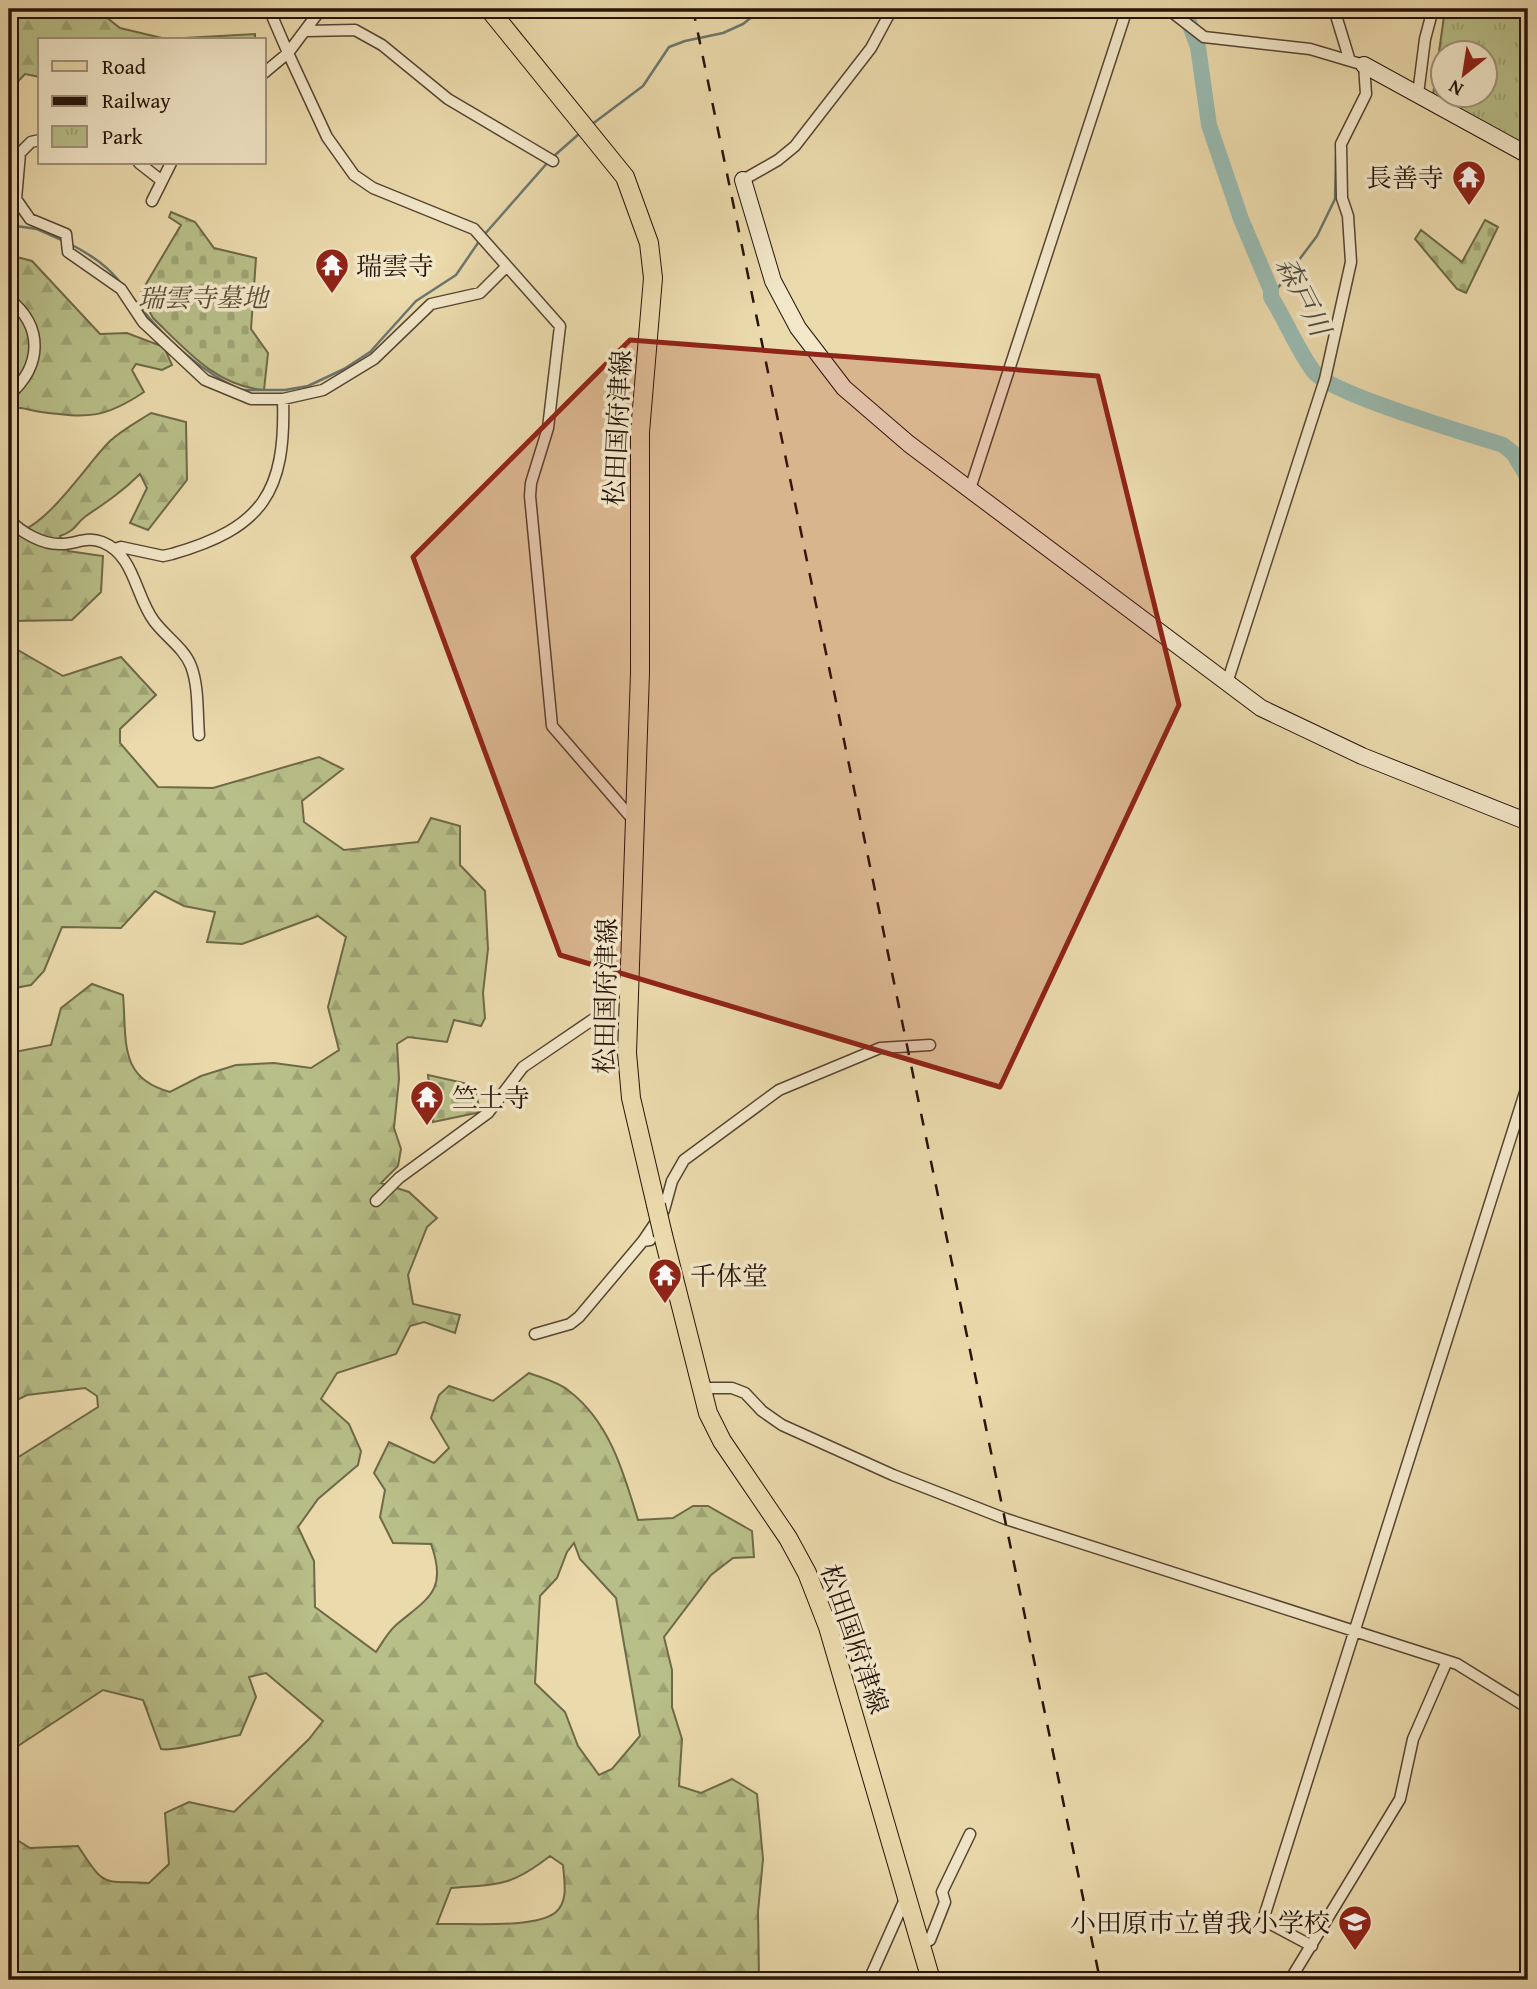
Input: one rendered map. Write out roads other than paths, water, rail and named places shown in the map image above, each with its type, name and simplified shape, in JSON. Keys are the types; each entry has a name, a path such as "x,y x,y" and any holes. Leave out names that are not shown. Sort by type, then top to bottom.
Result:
{"main road":[{"name":"松田国府津線","path":"489,9 625,177 639,208 649,243 653,278 640,432 640,673 627,1053 631,1098 699,1388 722,1441 788,1538 807,1573 828,1627 931,1980"}],"street":[{"path":"269,9 327,137 354,174 373,188 437,212 481,236 560,326 548,429 530,496 552,726 635,822"},
{"path":"266,71 288,53 321,9"},
{"path":"892,9 871,48 795,146 778,160 743,180 773,281 798,328 844,388 909,444 1261,708 1298,728 1528,822"},
{"path":"970,489 1127,9"},
{"path":"1168,9 1190,29 1204,37 1310,49 1349,58 1528,155"},
{"path":"1334,9 1349,58"},
{"path":"1418,94 1425,38 1433,9"},
{"path":"306,31 355,30 382,44 448,99 550,159"},
{"path":"1227,683 1325,381 1351,262 1348,216 1342,198 1341,144 1366,94 1364,65"},
{"path":"38,140 31,142 20,153 16,199 23,214 66,234 66,243 121,289 142,322 205,380 251,400 283,398 323,390 374,359 431,304 480,293 508,266"},
{"path":"140,164 162,181"},
{"path":"152,201 170,164"},
{"path":"9,299 27,317 36,336 33,364 23,382 9,395"},
{"path":"115,549 121,547 153,555 172,554 242,526 266,498 275,477 284,439 283,398"},
{"path":"9,519 18,529 48,542 61,544 82,539 95,540 122,555 153,620 185,656 191,668 199,736"},
{"path":"376,1201 399,1178 488,1113 523,1067 595,1018 608,1004 620,984 630,980"},
{"path":"535,1334 570,1324 579,1317 643,1241 664,1210 672,1181 684,1160 779,1090 880,1048 930,1045"},
{"path":"1312,1946 1263,1920 1528,1083"},
{"path":"649,1179 672,1181"},
{"path":"643,1241 663,1236"},
{"path":"699,1388 732,1388 746,1393 762,1411 782,1425 893,1475 1006,1519 1447,1661 1528,1708"},
{"path":"1290,1980 1400,1799 1413,1740 1447,1661"},
{"path":"921,1945 930,1940 945,1902 942,1892 970,1834"},
{"path":"869,1980 906,1897"}],"waterway":[{"path":"591,125 643,86 669,47 723,33 743,24 762,9"},
{"name":"森戸川","path":"1184,9 1198,47 1209,125 1241,219 1271,290 1271,297 1314,372 1326,381 1372,402 1503,445 1513,453 1528,478"},
{"path":"554,156 580,133"},
{"path":"1271,297 1317,236 1335,199 1336,156"},
{"path":"484,235 549,161"},
{"path":"9,225 37,229 64,241"},
{"path":"241,390 285,390 308,386 344,369 370,352 416,301 456,275 480,240"},
{"path":"70,244 108,269 151,320 180,349 212,374 235,387"}],"railway":[{"path":"693,9 1100,1980"}],"place":[{"name":"長善寺","path":"1469,207"},
{"name":"瑞雲寺","path":"332,295"},
{"name":"竺土寺","path":"427,1127"},
{"name":"千体堂","path":"665,1305"},
{"name":"小田原市立曽我小学校","path":"1355,1952"}],"park label":[{"name":"瑞雲寺墓地","path":"203,297"}]}
